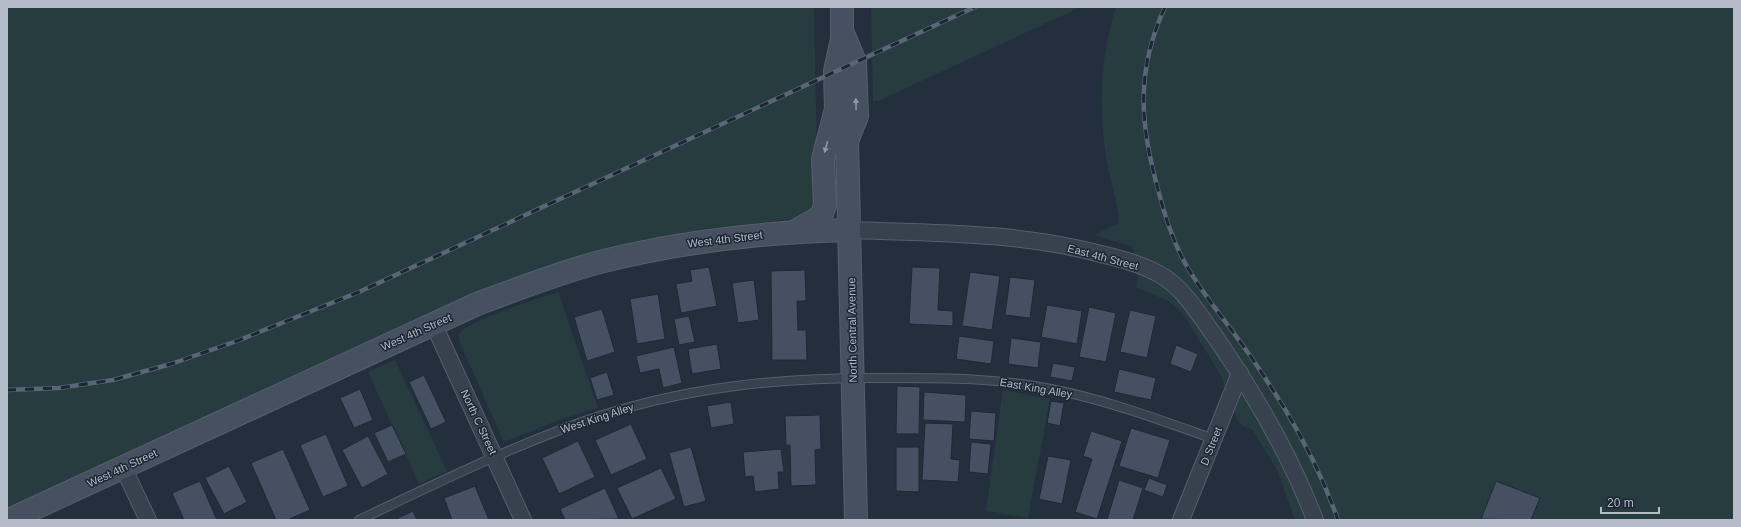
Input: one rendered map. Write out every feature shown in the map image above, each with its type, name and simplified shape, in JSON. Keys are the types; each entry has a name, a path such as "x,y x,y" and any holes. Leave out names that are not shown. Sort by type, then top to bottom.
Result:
{"street":[{"name":"North Central Avenue","path":"842,7 843,33 835,71 836,109 847,141 856,520"},
{"name":"North Central Avenue","path":"843,33 855,62 857,116 847,141"},
{"path":"794,231 817,219 822,214 824,205 823,159 836,109"},
{"name":"West 4th Street","path":"9,520 477,304 546,278 600,262 664,247 718,238 794,231 849,230"},
{"name":"East 4th Street","path":"849,230 968,233 1033,240 1088,250 1130,262 1159,274 1184,294 1240,373 1291,463 1315,520"},
{"name":"North C Street","path":"434,325 523,520"},
{"name":"D Street","path":"1181,520 1240,373"},
{"path":"123,467 148,520"}],"lane":[{"name":"East King Alley","path":"853,378 921,378 1004,381 1052,389 1096,400 1214,439"},
{"name":"West King Alley","path":"359,520 495,458 579,423 652,401 702,390 754,382 853,378"}],"green space":[{"path":"7,7 814,7 817,158 814,208 793,219 712,228 635,242 580,256 526,274 422,317 7,508"},
{"path":"871,7 1081,7 878,101 873,101"},
{"path":"1116,7 1734,7 1734,520 1295,520 1278,472 1252,429 1243,426 1238,421 1221,376 1183,313 1168,301 1136,287 1138,279 1132,246 1095,236 1096,234 1119,223 1117,207 1108,169 1102,122 1102,83 1104,64"},
{"path":"558,292 598,408 559,420 504,442 460,343 459,334 465,328 489,316"},
{"path":"395,360 447,471 419,484 368,372"},
{"path":"1003,390 1050,399 1028,518 986,511"}],"building":[{"path":"709,267 717,306 681,313 676,284 692,281 690,270"},
{"path":"912,267 940,268 938,310 953,311 953,326 909,324"},
{"path":"805,270 806,301 797,301 798,330 806,330 807,360 772,360 771,271"},
{"path":"970,272 1000,276 992,330 962,326"},
{"path":"1010,277 1035,280 1030,318 1005,315"},
{"path":"754,280 759,320 738,323 732,283"},
{"path":"658,294 665,339 637,344 630,299"},
{"path":"1047,305 1082,311 1077,344 1041,337"},
{"path":"1089,307 1116,313 1106,362 1079,357"},
{"path":"602,309 615,352 587,361 574,317"},
{"path":"1130,310 1156,316 1147,358 1120,352"},
{"path":"689,316 695,342 679,345 674,319"},
{"path":"959,336 994,341 991,364 956,359"},
{"path":"1011,338 1041,342 1038,368 1008,364"},
{"path":"717,344 721,369 692,374 688,349"},
{"path":"1176,345 1198,354 1191,372 1170,364"},
{"path":"674,347 682,383 663,388 659,369 640,373 636,356"},
{"path":"1053,363 1075,367 1072,381 1050,377"},
{"path":"1119,369 1156,378 1151,400 1114,392"},
{"path":"607,372 614,395 597,400 590,378"},
{"path":"424,375 446,422 431,429 409,382"},
{"path":"897,386 920,387 919,434 896,434"},
{"path":"360,389 373,420 354,428 340,398"},
{"path":"924,392 966,395 965,422 923,420"},
{"path":"1051,401 1064,403 1060,426 1047,423"},
{"path":"731,402 734,424 711,428 707,406"},
{"path":"971,411 996,413 994,441 969,439"},
{"path":"820,415 821,449 815,450 816,485 791,486 790,445 786,445 785,416"},
{"path":"925,423 953,424 951,459 960,460 958,482 922,480"},
{"path":"631,424 647,459 611,475 595,440"},
{"path":"392,425 406,454 388,462 374,433"},
{"path":"1131,428 1170,440 1158,478 1119,466"},
{"path":"1091,431 1122,441 1097,519 1075,512 1092,459 1083,456"},
{"path":"326,434 348,486 323,497 300,445"},
{"path":"368,436 388,474 362,488 342,450"},
{"path":"578,441 595,477 559,494 542,458"},
{"path":"971,442 991,444 988,474 969,472"},
{"path":"691,447 706,501 684,507 669,453"},
{"path":"896,447 919,447 919,492 896,491"},
{"path":"283,449 310,510 287,520 276,520 251,463"},
{"path":"781,449 784,472 778,472 779,489 755,492 753,476 745,477 743,452"},
{"path":"1048,456 1071,460 1062,504 1039,499"},
{"path":"229,466 247,502 224,514 205,478"},
{"path":"661,468 676,499 632,519 617,488"},
{"path":"1149,478 1167,485 1163,497 1144,490"},
{"path":"1119,480 1143,488 1133,520 1107,520"},
{"path":"200,481 217,520 184,520 172,493"},
{"path":"1496,481 1540,498 1531,520 1481,519"},
{"path":"475,486 489,520 452,520 444,498"},
{"path":"605,488 619,519 565,520 560,509"},
{"path":"413,511 417,520 399,520 398,518"}],"railway":[{"path":"7,390 59,388 113,380 171,364 237,341 359,292 975,7"},
{"path":"1165,7 1155,31 1149,54 1145,77 1144,99 1148,145 1161,202 1173,238 1185,263 1206,297 1256,364 1291,420 1320,476 1338,520"}]}
